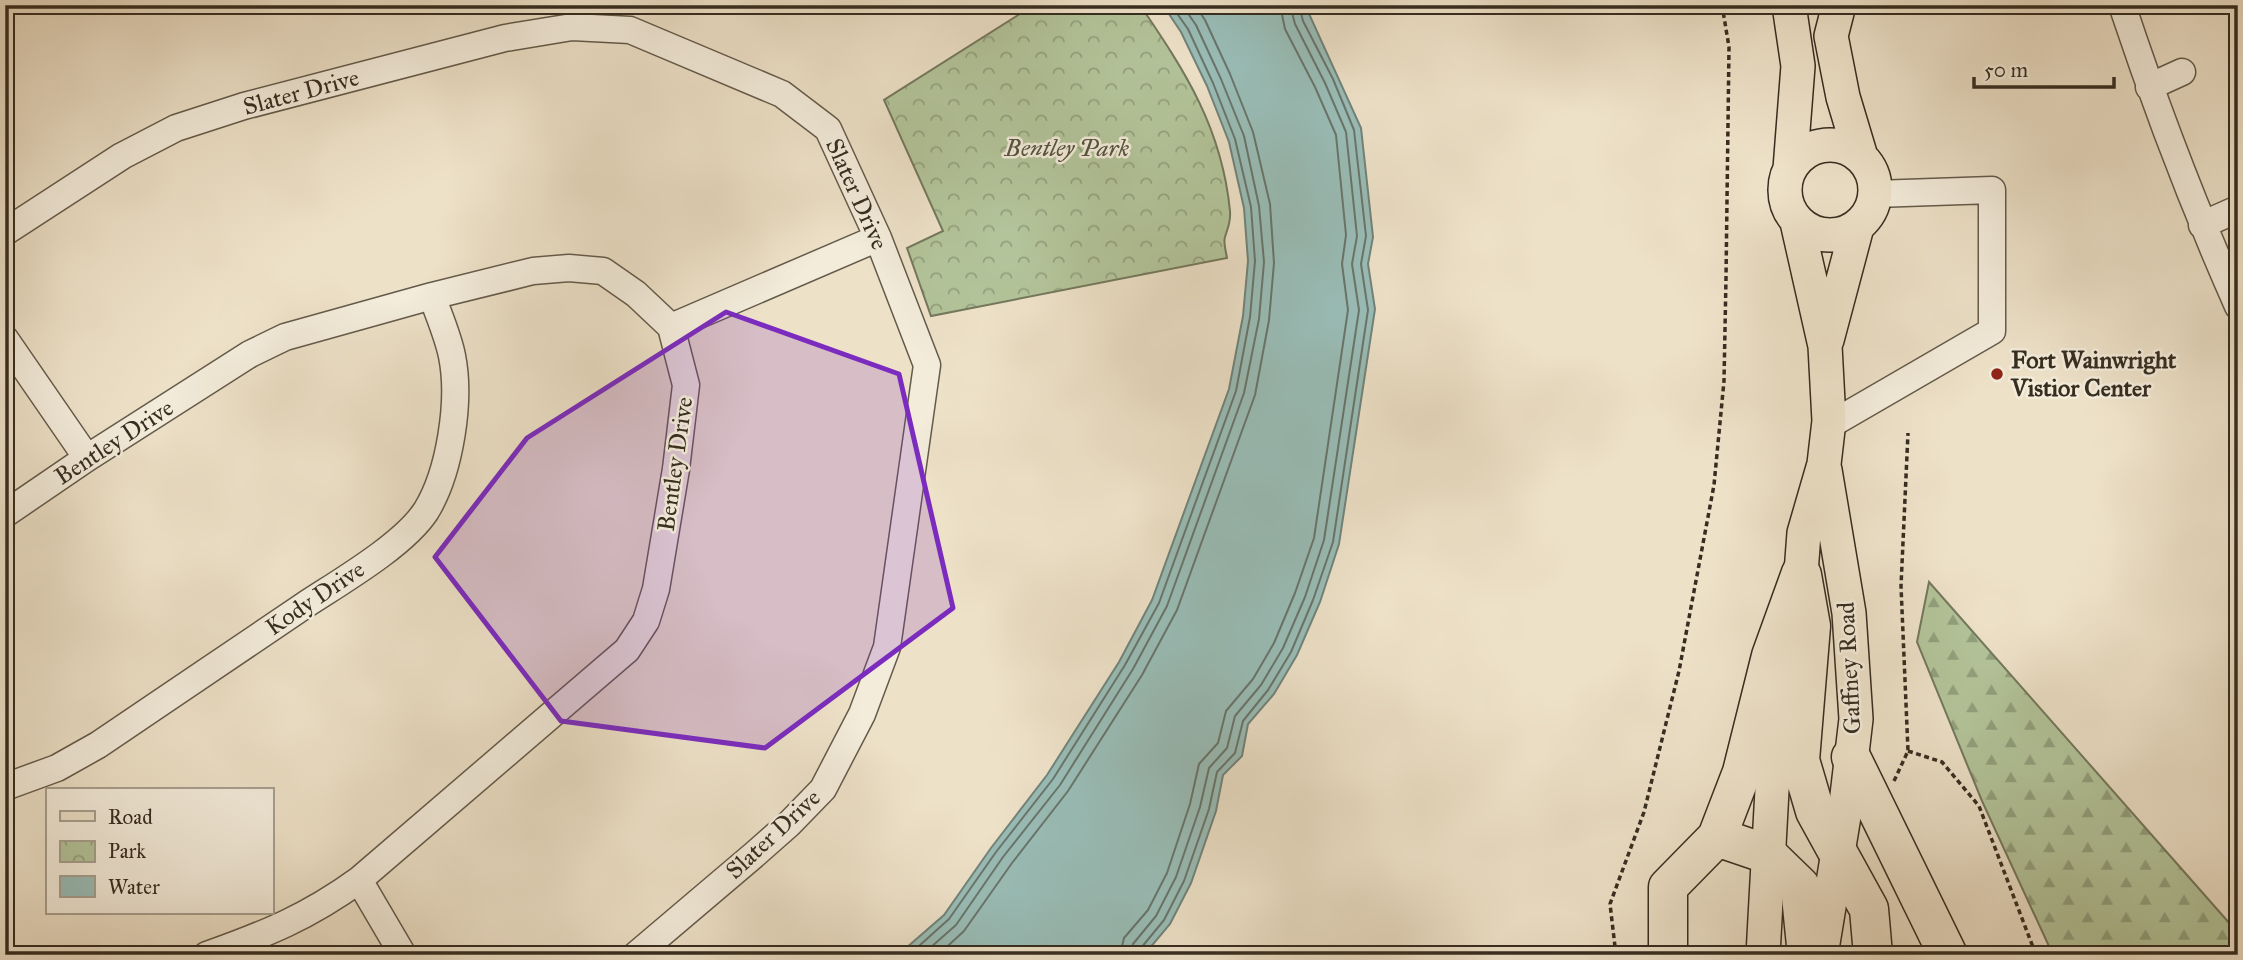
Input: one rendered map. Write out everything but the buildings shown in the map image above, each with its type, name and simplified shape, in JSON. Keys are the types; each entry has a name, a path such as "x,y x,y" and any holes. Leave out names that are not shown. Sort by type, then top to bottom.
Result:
{"highway":[{"path":"1668,955 1668,887 1717,837 1742,772 1771,656 1801,573"},
{"path":"1801,573 1811,626 1800,760 1815,811 1869,909 1873,955"},
{"path":"1851,757 1948,955"},
{"path":"1717,837 1768,854 1800,886 1807,955"}],"main road":[{"path":"1789,5 1798,66 1790,169 1784,187 1785,200 1797,222 1809,231 1835,236 1857,227 1871,211 1875,181 1861,157 1843,97 1835,20 1817,5"},
{"path":"1790,169 1806,151 1824,145 1845,147 1861,157"},
{"name":"Gaffney Road","path":"1763,955 1772,790 1804,533 1824,464 1828,426 1825,346 1797,222"},
{"name":"Gaffney Road","path":"1825,346 1857,227"},
{"name":"Gaffney Road","path":"1821,955 1856,719 1849,613 1824,464"}],"street":[{"path":"2122,5 2149,87 2202,225 2238,306"},
{"name":"Slater Drive","path":"5,232 122,156 176,128 244,106 505,38 572,27 630,30 782,94 828,129 878,238 927,365 887,647 862,714 823,789 789,824 636,955"},
{"path":"2149,87 2182,72"},
{"path":"1828,426 1993,331 1992,190 1875,194"},
{"path":"2202,225 2238,209"},
{"path":"671,327 878,238"},
{"name":"Bentley Drive","path":"5,514 250,354 285,338 432,296 533,271 569,268 603,271 636,294 671,327 686,385 676,469 656,589 646,621 627,650 359,880 326,905 266,934 207,955"},
{"name":"Kody Drive","path":"5,787 57,768 98,745 408,534 426,510 438,484 449,447 456,392 452,356 432,296"},
{"path":"5,339 87,458"},
{"path":"359,880 403,955"}],"path":[{"path":"1616,955 1611,904 1644,812 1679,671 1714,485 1724,381 1726,278 1729,47 1722,5"},
{"path":"1889,791 1908,751 1901,586 1908,433"},
{"path":"1908,751 1942,762 1979,806 2036,955"}],"highlighted area":[{"path":"726,312 899,374 953,608 765,748 561,721 435,557 527,438"}],"green space":[{"name":"Bentley Park","path":"1034,5 1140,5 1186,77 1210,127 1219,153 1230,211 1224,239 1227,258 931,316 907,248 943,231 884,100"},
{"path":"1929,582 2238,933 2238,955 2053,955 1982,801 1917,642"}],"water":[{"path":"1163,5 1305,5 1361,128 1373,237 1368,264 1375,309 1339,544 1320,602 1297,655 1274,694 1248,724 1242,756 1223,775 1216,811 1191,883 1170,924 1144,955 898,955 944,915 1047,775 1119,662 1152,600 1229,389 1243,316 1248,261 1244,208 1229,142 1207,86 1181,32"}],"place":[{"name":"Fort Wainwright Vistior Center","path":"1997,374"}]}
